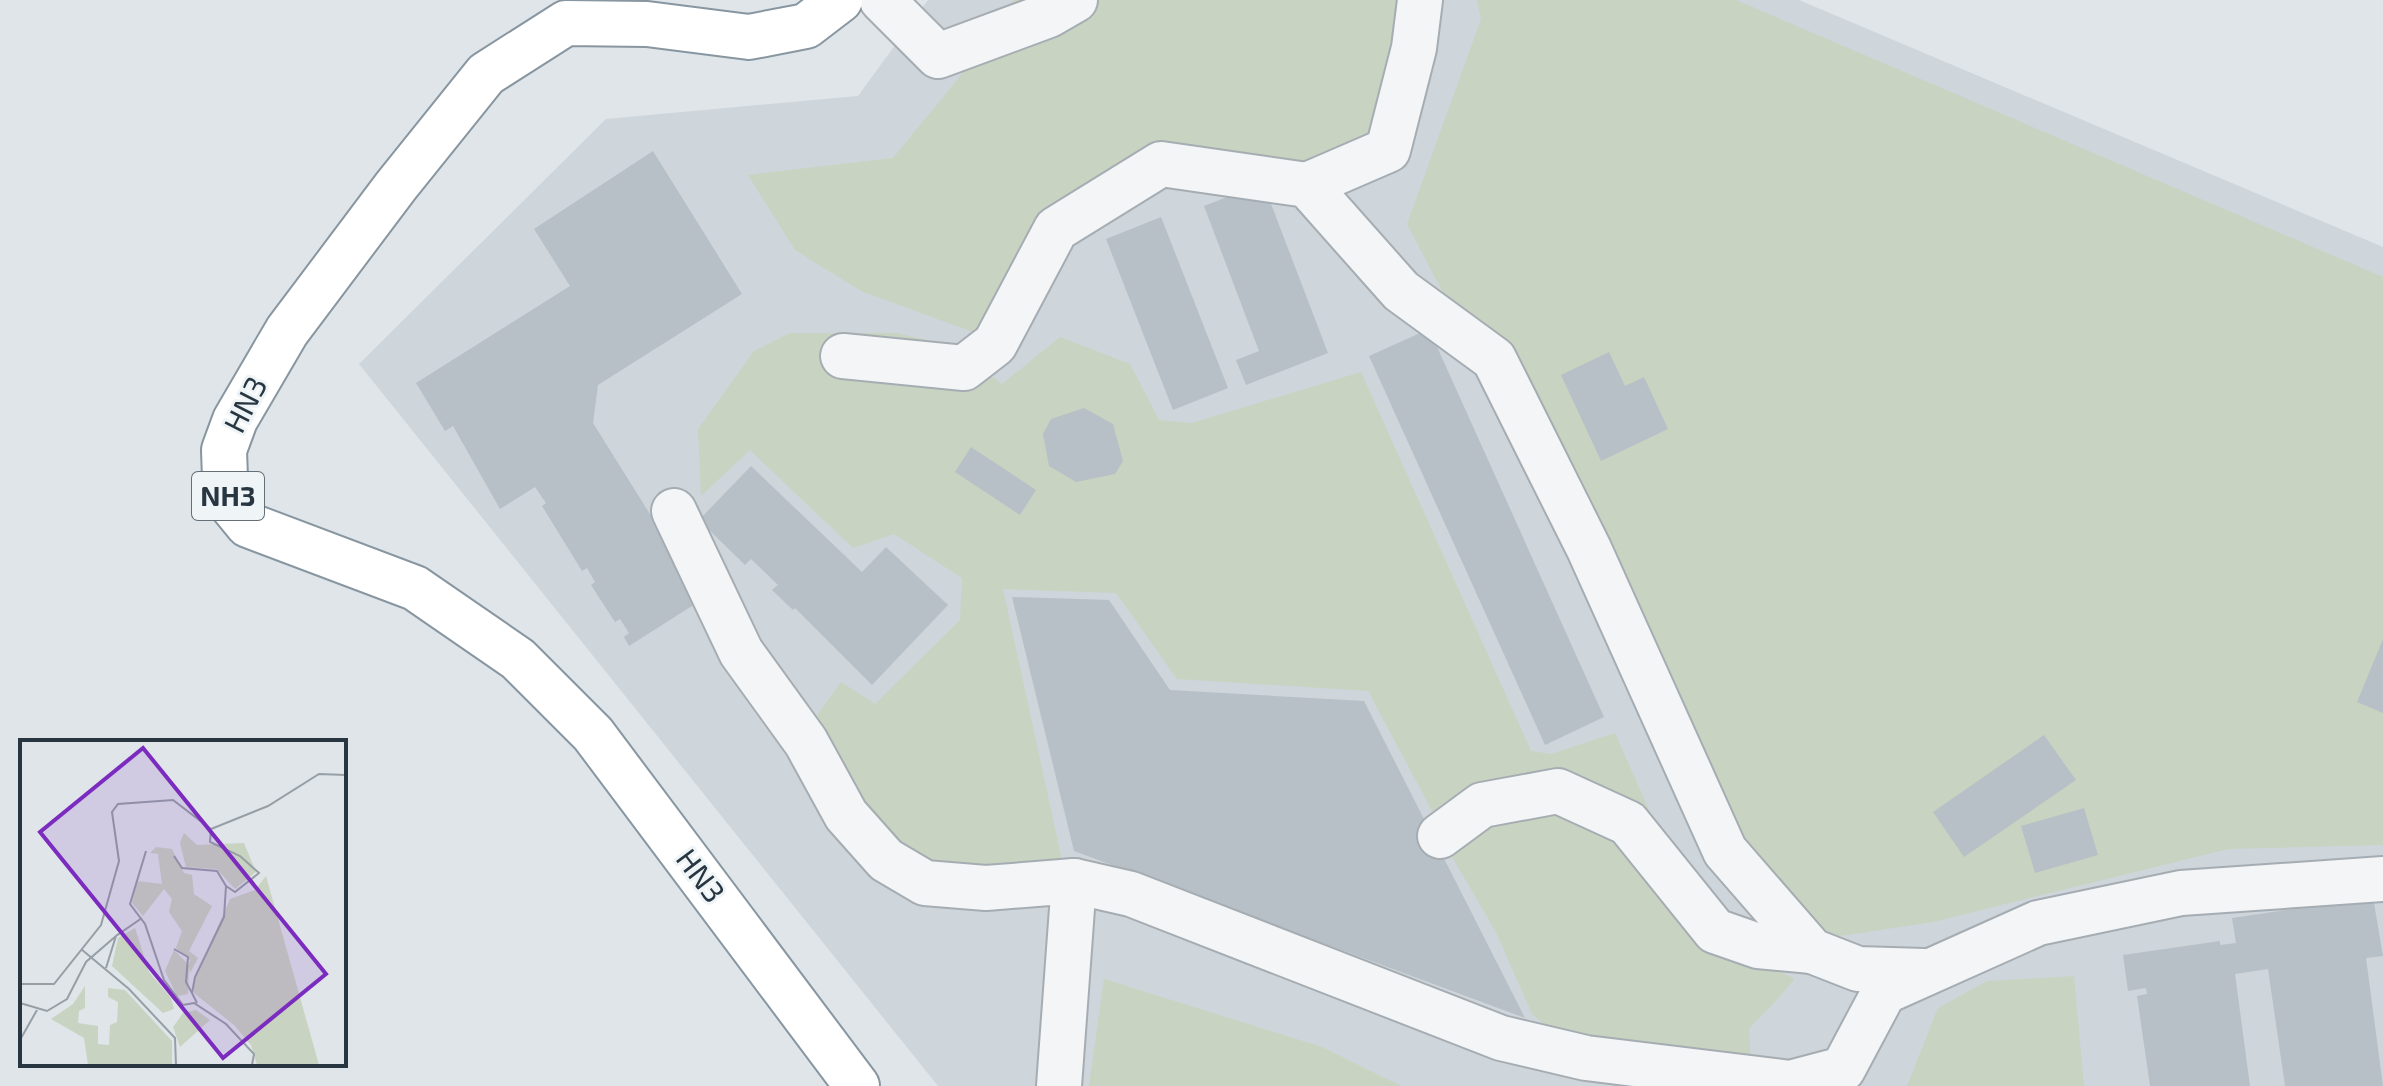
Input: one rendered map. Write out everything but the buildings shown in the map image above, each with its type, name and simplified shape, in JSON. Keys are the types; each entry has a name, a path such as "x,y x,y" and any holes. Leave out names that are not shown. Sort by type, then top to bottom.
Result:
{"highway":[{"name":"HN3","path":"840,0 806,26 749,37 647,24 566,23 486,74 396,186 287,331 235,420 224,450 230,503 248,525 415,588 518,659 593,734 857,1086"}],"street":[{"path":"882,0 938,56 1049,15 1075,0"},
{"path":"843,356 964,368 995,344 1056,229 1161,164 1307,185 1388,150 1414,48 1420,0"},
{"path":"1307,185 1401,291 1494,359 1589,549 1725,851 1812,951"},
{"path":"674,511 741,652 806,742 846,815 886,860 925,883 986,888 1074,881 1131,894 1223,927 1501,1038 1586,1058 1790,1083 1843,1069 1884,992 2038,923 2181,893 2383,879"},
{"path":"1440,836 1482,805 1558,791 1628,823 1715,931 1758,946 1812,951 1858,969 1929,971"},
{"path":"1059,1086 1074,881"}],"shaded area":[{"path":"928,0 1799,0 2383,247 2383,1086 938,1086 359,364 606,119 858,96"}],"green space":[{"path":"1014,0 1400,0 1401,6 1374,139 1312,162 1151,147 978,334 861,291 795,250 748,175 893,158 957,80"},
{"path":"1477,0 1736,0 2383,277 2383,845 2228,849 1933,922 1820,939 1746,883 1621,633 1407,224 1481,19"},
{"path":"790,333 897,333 948,345 1002,384 1060,337 1130,364 1159,420 1192,423 1361,372 1531,751 1551,754 1615,733 1671,860 1593,795 1437,820 1368,691 1177,679 1116,593 1003,589 1063,865 932,867 858,812 814,720 841,682 875,704 960,620 962,578 894,534 853,548 750,450 701,496 698,429 754,351"},
{"path":"1559,801 1621,828 1716,945 1794,978 1749,1029 1751,1064 1559,1036 1532,1014 1496,932 1445,845 1487,814"},
{"path":"2074,976 2084,1086 1907,1086 1938,1008 1987,981"},
{"path":"1104,979 1322,1047 1401,1086 1089,1086"}]}
